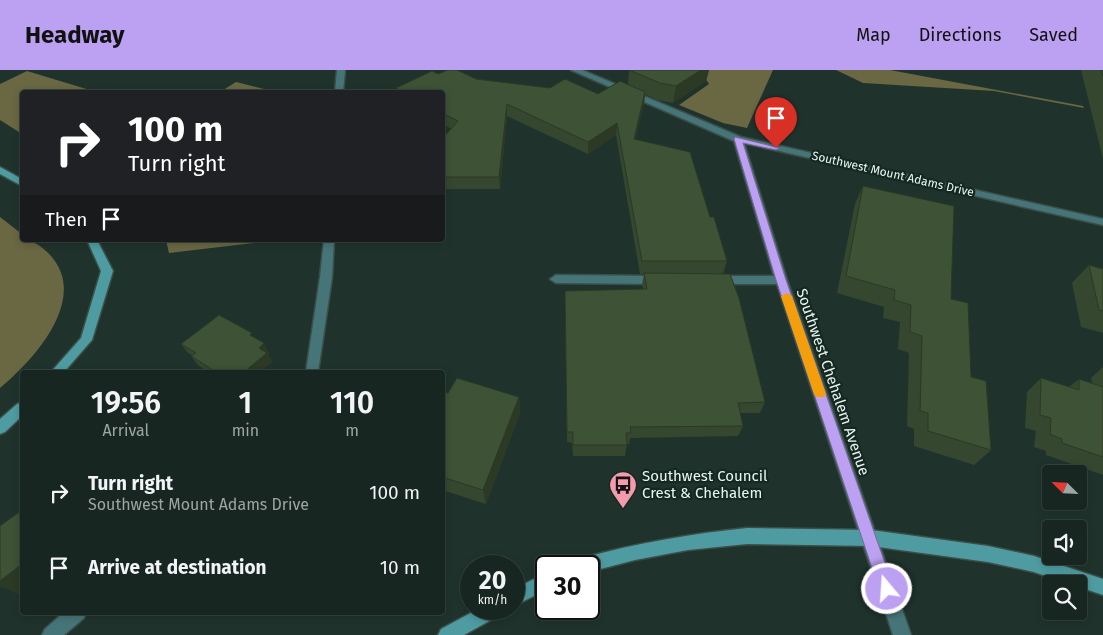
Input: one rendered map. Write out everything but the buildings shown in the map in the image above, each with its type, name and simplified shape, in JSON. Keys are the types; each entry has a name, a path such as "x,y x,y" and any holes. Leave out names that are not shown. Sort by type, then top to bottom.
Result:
{"street":[{"path":"339,90 341,70"},
{"name":"Southwest Mount Adams Drive","path":"575,70 738,139 1103,222"},
{"name":"Southwest Chehalem Avenue","path":"738,139 781,280 871,538 902,635"},
{"path":"0,170 20,182"},
{"path":"59,370 86,340 107,271 93,242"},
{"path":"312,370 326,277 329,242"},
{"path":"556,280 674,280"},
{"path":"703,280 781,280"},
{"path":"0,428 20,410"},
{"path":"600,561 635,552 679,544 747,536 871,538 988,554 1034,564 1103,587"},
{"path":"51,635 74,615"},
{"path":"447,635 474,620"}],"shaded area":[{"path":"700,70 773,70 747,128 723,123 679,105 709,84"},
{"path":"836,70 890,70 1083,106 1084,108 994,91 863,83"},
{"path":"27,71 90,90 20,90 19,132 0,120 0,84"},
{"path":"236,82 268,90 223,90"},
{"path":"0,217 20,232 20,242 33,242 51,256 61,273 64,291 61,309 41,345 28,362 0,388"},
{"path":"166,242 263,242 169,253"}],"slow traffic":[{"path":"787,296 820,394"}],"place":[{"name":"Southwest Council Crest & Chehalem","path":"623,509"}],"route":[{"path":"776,148 738,139 781,280 887,589"}]}
